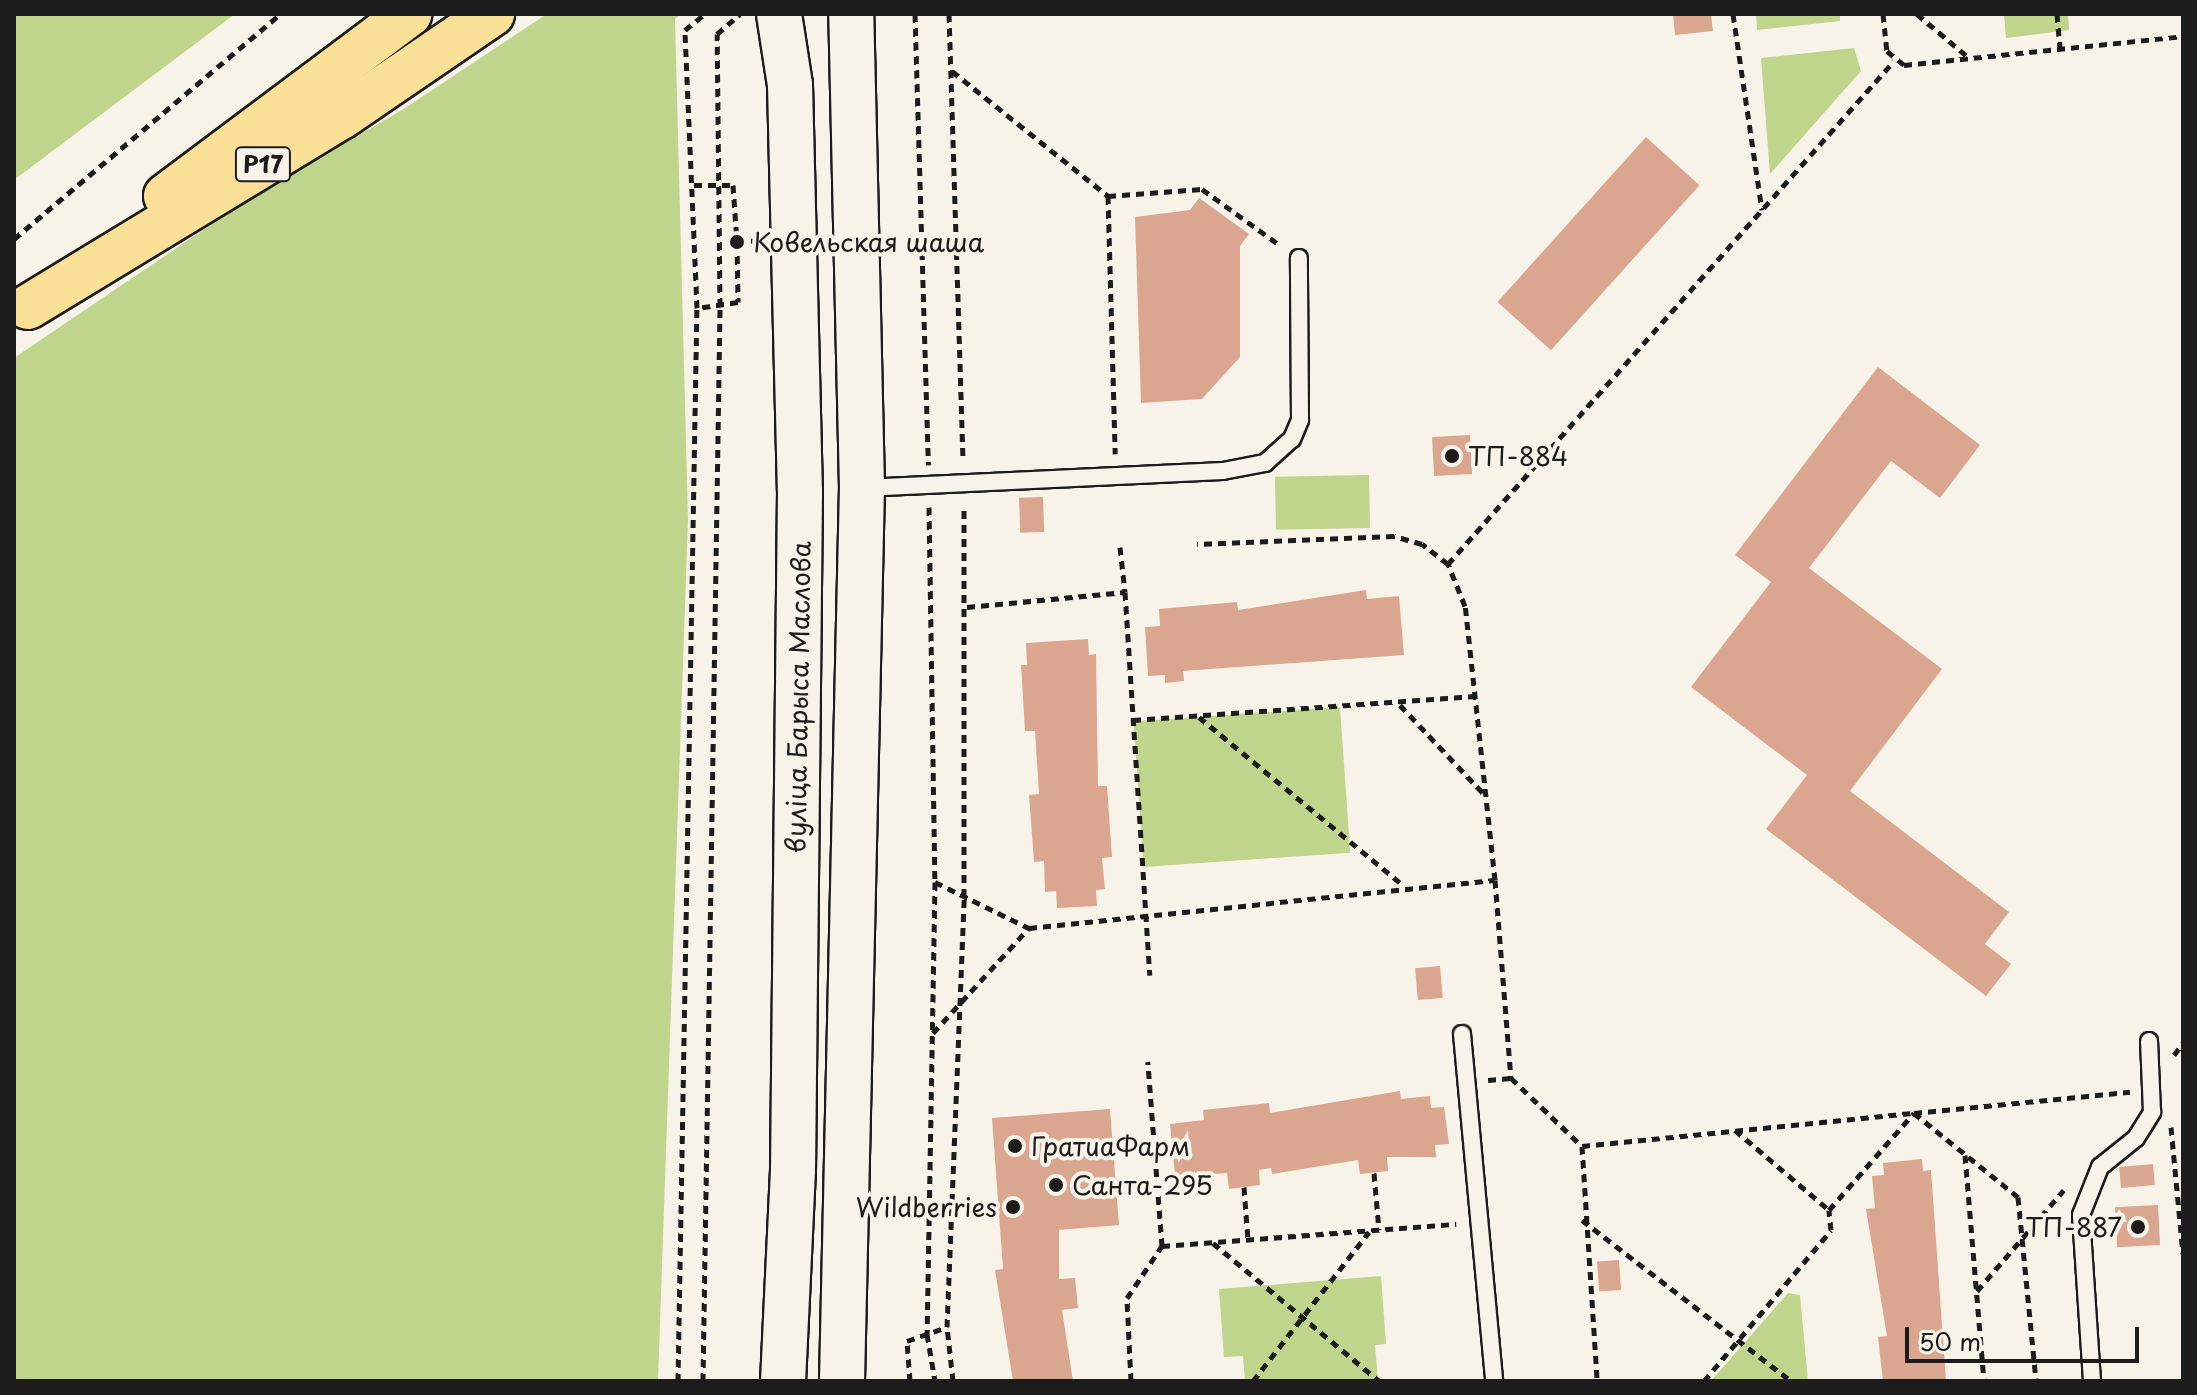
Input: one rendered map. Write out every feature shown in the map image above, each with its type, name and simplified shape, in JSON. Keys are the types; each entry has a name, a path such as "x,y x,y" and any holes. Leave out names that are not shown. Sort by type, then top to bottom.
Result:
{"highway":[{"name":"Р17","path":"21,312 231,144 409,14"},
{"name":"Р17","path":"21,312 341,117 492,14"}],"main road":[{"name":"вуліца Барыса Маслова","path":"779,14 790,85 800,492 793,1170 783,1381"},
{"path":"842,1381 862,488 851,14"}],"lane":[{"path":"862,488 1248,469 1276,456 1292,439 1300,420 1299,258"},
{"path":"1462,1034 1494,1381"},
{"path":"2092,1381 2083,1207 2100,1167 2136,1138 2152,1112 2149,1041"}],"path":[{"path":"14,239 281,14"},
{"path":"678,1381 697,308 685,30 705,14"},
{"path":"703,1381 720,306 717,34 740,14"},
{"path":"915,14 929,486 935,882 927,1334 935,1381"},
{"path":"949,14 967,607 964,897 947,1327 953,1381"},
{"path":"1733,14 1762,210"},
{"path":"1883,14 1894,61"},
{"path":"1917,14 1970,58"},
{"path":"2057,14 2060,50"},
{"path":"1448,564 1894,61 1970,58 2183,36"},
{"path":"951,71 1108,196 1202,189 1299,258"},
{"path":"694,185 733,185 738,302 697,308"},
{"path":"1108,196 1116,475"},
{"path":"1197,544 1394,536 1422,544 1448,564 1463,598 1495,880 1511,1078 1582,1146 1582,1220 1597,1381"},
{"path":"1120,547 1150,975"},
{"path":"967,607 1125,592"},
{"path":"1133,720 1400,705 1475,696"},
{"path":"1400,705 1486,795"},
{"path":"1198,716 1403,885"},
{"path":"935,882 1029,928 1403,885 1495,880"},
{"path":"933,1034 959,1010 1029,928"},
{"path":"1131,1381 1127,1298 1162,1246 1148,1062"},
{"path":"1582,1146 2144,1091"},
{"path":"2169,1111 2183,1253"},
{"path":"1914,1113 2018,1197 2036,1381"},
{"path":"1829,1210 1914,1113"},
{"path":"1704,1381 1831,1230 1829,1210 1735,1130"},
{"path":"1965,1154 1984,1381"},
{"path":"1374,1173 1379,1230"},
{"path":"1244,1187 1248,1240"},
{"path":"1582,1220 1791,1381"},
{"path":"1162,1246 1458,1224"},
{"path":"1253,1381 1370,1231"},
{"path":"1212,1242 1379,1381"},
{"path":"1977,1291 2021,1242"},
{"path":"910,1381 907,1341 947,1327"}],"green space":[{"path":"14,14 235,14 14,180"},
{"path":"547,14 681,14 675,19 688,520 658,1381 14,1381 14,358 249,199 402,110"},
{"path":"1756,14 1840,14 1840,21 1757,30"},
{"path":"2004,14 2068,14 2069,30 2006,38"},
{"path":"1854,48 1861,71 1770,174 1761,58"},
{"path":"1369,475 1370,528 1276,530 1275,477"},
{"path":"1340,707 1350,853 1144,867 1134,721"},
{"path":"1381,1276 1386,1344 1375,1345 1378,1380 1245,1381 1243,1356 1224,1357 1219,1289"},
{"path":"1788,1293 1800,1295 1808,1381 1711,1381"}],"building":[{"path":"1673,14 1711,14 1713,31 1675,35"},
{"path":"1646,137 1700,185 1551,350 1497,302"},
{"path":"1199,198 1249,234 1240,246 1240,357 1202,399 1141,403 1135,217 1190,210"},
{"path":"1878,367 1980,445 1940,498 1891,461 1809,568 1942,669 1850,791 2009,912 1985,944 2011,964 1986,996 1766,829 1807,775 1691,687 1771,582 1735,555"},
{"name":"ТП-884","path":"1470,435 1472,474 1434,476 1432,437"},
{"path":"1043,497 1044,532 1020,533 1019,498"},
{"path":"1366,590 1367,599 1399,596 1404,655 1183,671 1184,681 1165,683 1165,675 1148,676 1145,627 1160,626 1159,609 1237,602 1238,610"},
{"path":"1088,639 1089,655 1096,654 1098,786 1107,786 1112,857 1102,858 1105,889 1096,890 1097,906 1057,908 1056,891 1045,892 1044,861 1034,862 1029,795 1039,794 1035,731 1025,731 1021,665 1027,665 1026,643"},
{"path":"1440,966 1443,998 1418,1000 1415,968"},
{"path":"1400,1091 1401,1099 1430,1096 1431,1108 1444,1107 1449,1144 1435,1145 1436,1157 1387,1157 1388,1171 1360,1174 1358,1160 1272,1174 1271,1168 1259,1170 1260,1185 1229,1189 1227,1173 1214,1174 1214,1181 1176,1185 1170,1124 1204,1120 1203,1110 1269,1103 1270,1113"},
{"path":"1110,1109 1119,1225 1059,1230 1059,1279 1075,1278 1078,1308 1062,1310 1073,1381 1013,1381 995,1270 1003,1269 992,1118"},
{"path":"1922,1159 1923,1171 1931,1170 1946,1381 1883,1381 1878,1337 1887,1336 1866,1209 1875,1208 1872,1176 1884,1175 1883,1163"},
{"path":"2153,1164 2155,1185 2121,1188 2119,1167"},
{"name":"ТП-887","path":"2158,1205 2160,1245 2117,1247 2115,1207"},
{"path":"1619,1260 1621,1290 1599,1291 1597,1262"}],"place":[{"name":"Ковельская шаша","path":"737,242"},
{"name":"ТП-884","path":"1452,456"},
{"name":"ГратиаФарм","path":"1015,1146"},
{"name":"Санта-295","path":"1056,1185"},
{"name":"Wildberries","path":"1013,1207"},
{"name":"ТП-887","path":"2138,1227"}]}
